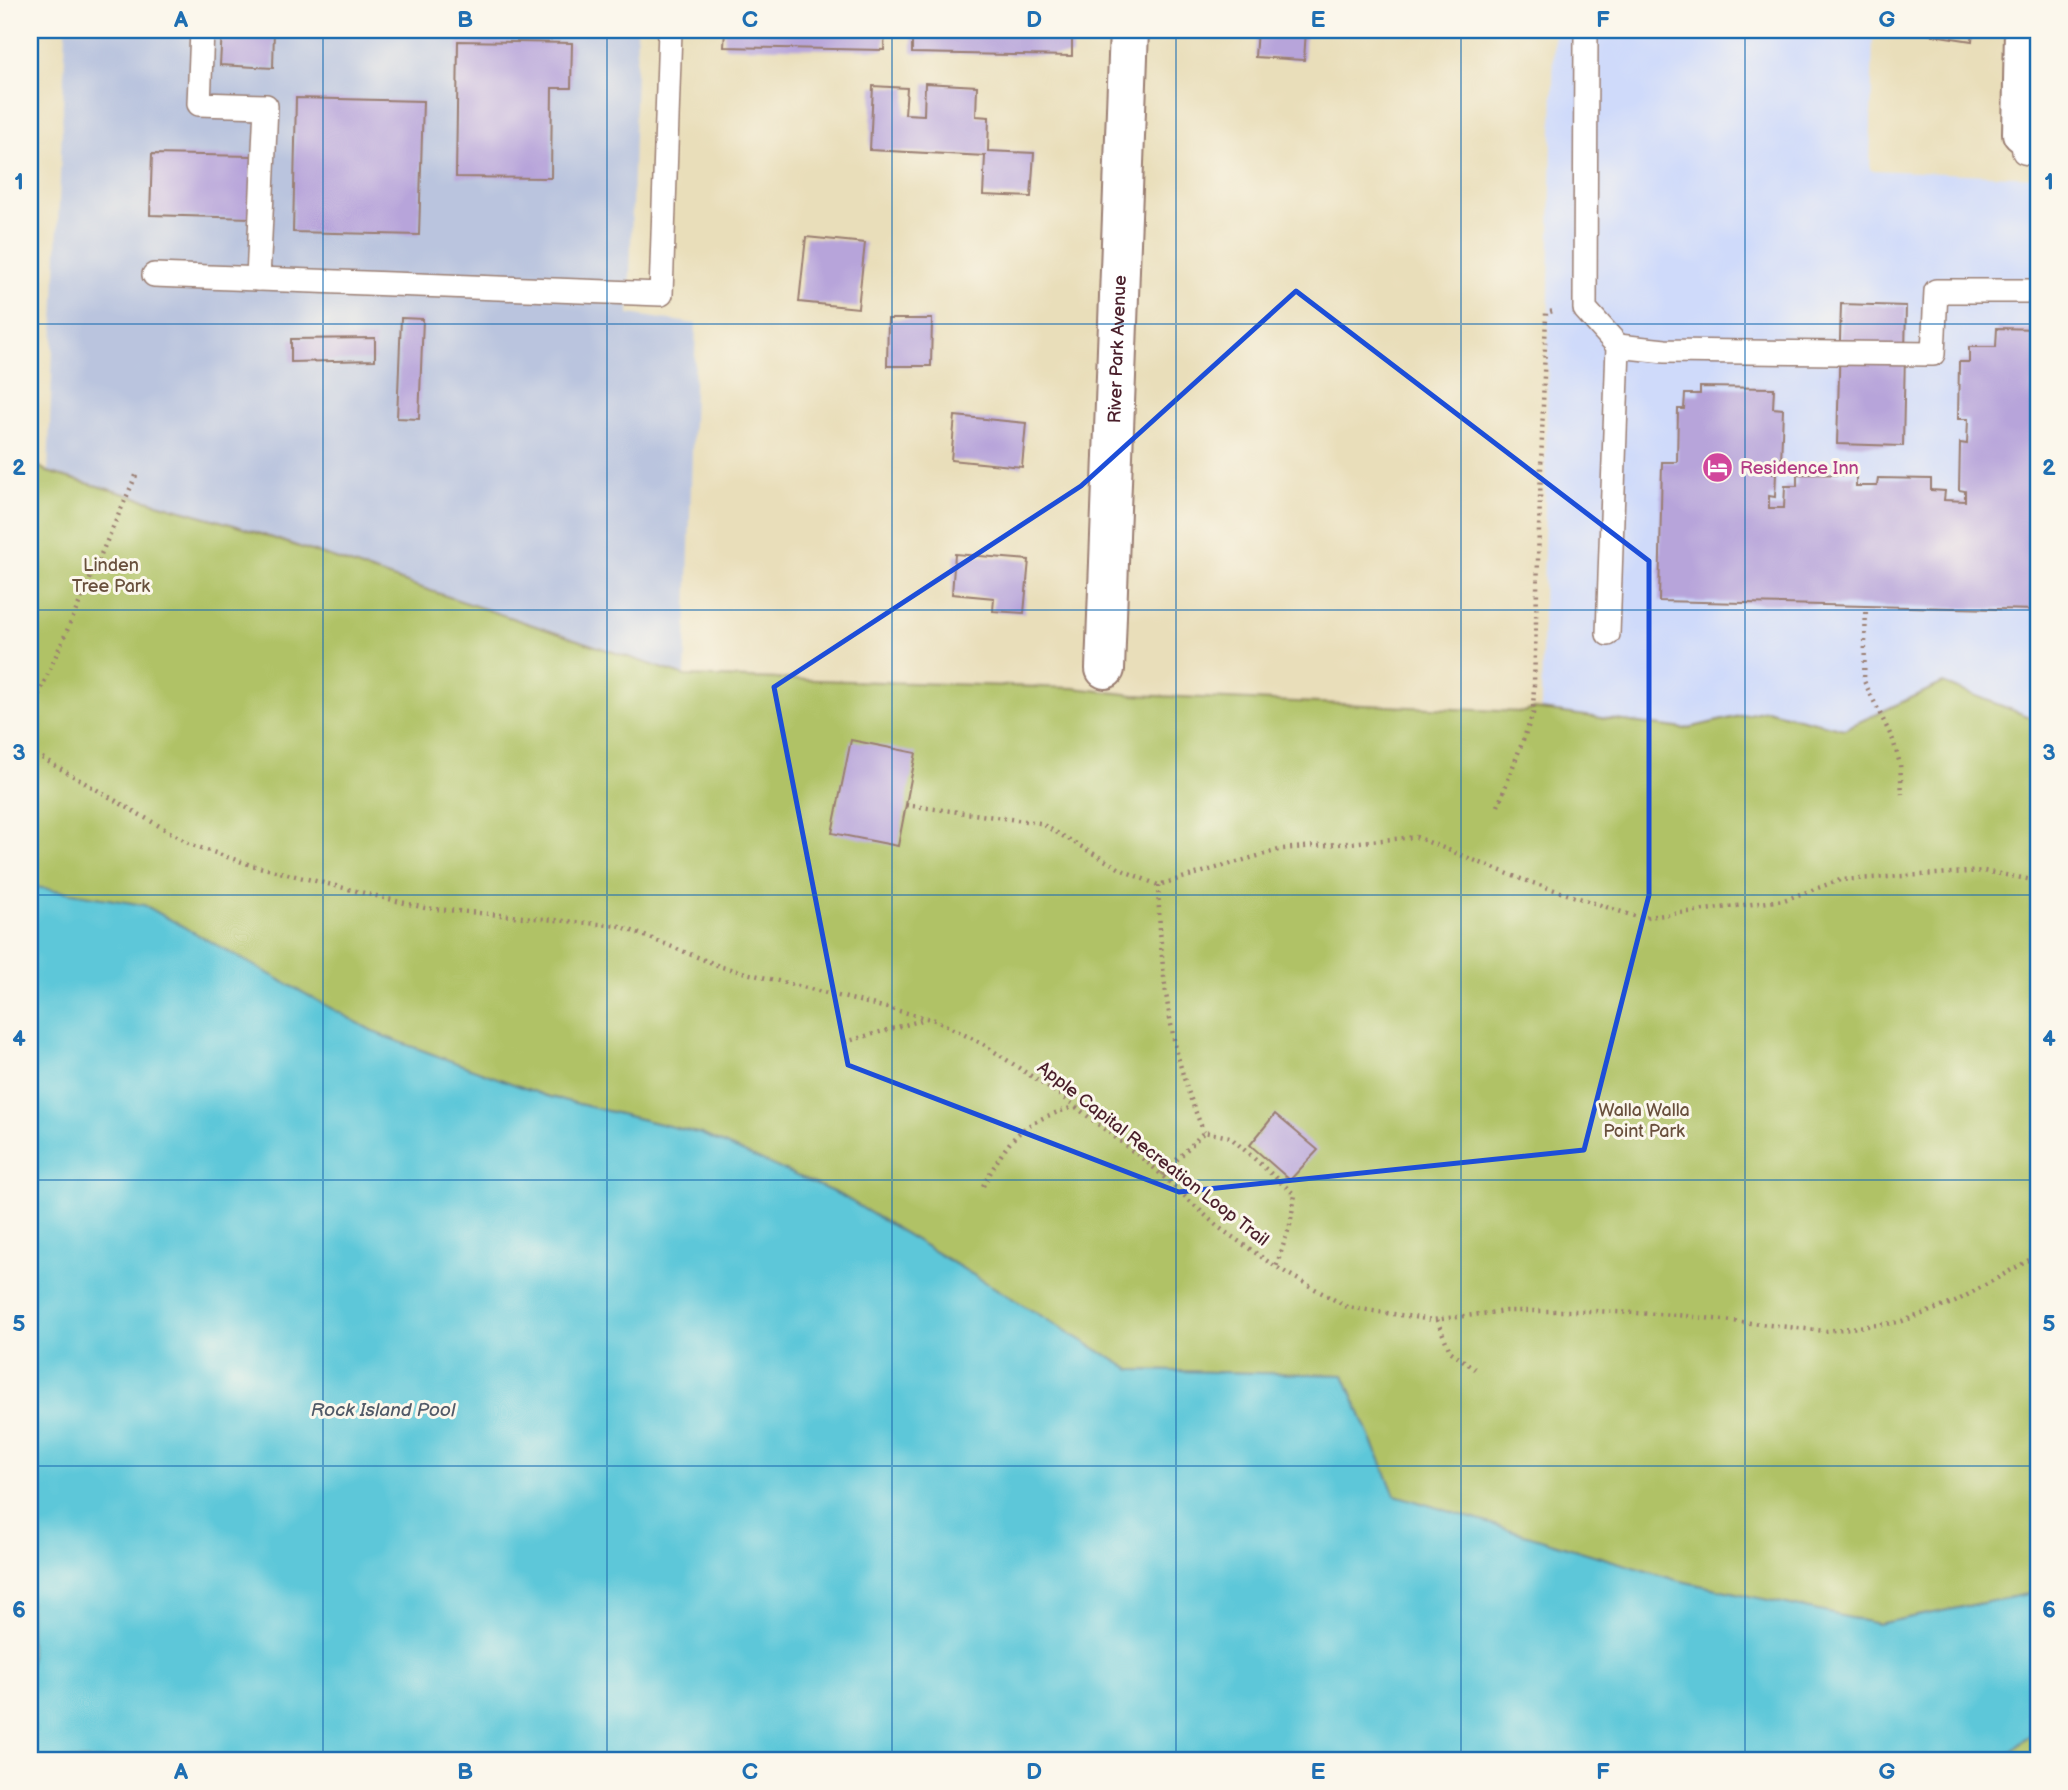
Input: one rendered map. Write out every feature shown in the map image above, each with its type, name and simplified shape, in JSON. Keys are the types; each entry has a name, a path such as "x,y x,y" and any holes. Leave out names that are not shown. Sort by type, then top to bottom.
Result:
{"street":[{"name":"River Park Avenue","path":"1105,669 1129,30"},
{"path":"2024,30 2030,144"}],"lane":[{"path":"202,30 199,104 266,106 258,279"},
{"path":"154,275 661,294 670,30"},
{"path":"1586,30 1585,309 1618,346 1665,351 1933,354 1936,291 2038,291"},
{"path":"1608,634 1618,346"}],"path":[{"path":"1498,806 1533,713 1546,313 1585,302"},
{"path":"30,714 138,471"},
{"path":"1866,605 1864,681 1892,740 1900,764 1902,794"},
{"name":"Apple Capital Recreation Loop Trail","path":"30,751 192,845 251,865 425,908 620,926 722,967 927,1019 984,1044 1075,1107 1162,1175 1218,1227 1276,1267 1347,1307 1437,1320 1504,1311 1677,1315 1826,1331 1900,1322 1955,1302 2038,1255"},
{"path":"906,805 1040,824 1122,870 1158,885 1282,849 1416,837 1521,879 1640,918 1784,900 1840,880 1984,871 2038,881"},
{"path":"1158,885 1160,944 1172,1045 1187,1095 1204,1132"},
{"path":"845,1042 927,1019"},
{"path":"983,1186 1007,1142 1038,1117 1075,1107"},
{"path":"1162,1175 1204,1132"},
{"path":"1204,1132 1230,1137 1295,1195 1290,1226 1276,1267"},
{"path":"1437,1320 1450,1351 1475,1369"}],"highlighted area":[{"path":"1296,291 1649,561 1649,895 1584,1150 1179,1192 848,1065 774,687 1081,486"}],"shaded area":[{"path":"66,30 637,30 629,314 696,324 685,676 234,525 48,472"},
{"path":"1554,30 1873,30 1870,170 2038,177 2038,720 1943,683 1844,729 1766,710 1684,729 1541,710"}],"green space":[{"name":"Walla Walla Point Park","path":"30,461 48,472 234,525 685,676 1074,688 1134,695 1523,712 1534,709 1684,729 1766,710 1844,729 1943,683 2038,720 2038,1592 1878,1624 1676,1580 1394,1495 1344,1375 1131,1370 842,1196 701,1134 546,1096 378,1034 298,991 30,886"},
{"path":"2038,1728 2038,1760 2011,1760 2010,1753"}],"water":[{"name":"Rock Island Pool","path":"30,886 144,905 378,1034 546,1096 701,1134 842,1196 1131,1370 1344,1375 1395,1495 1676,1580 1878,1624 2038,1592 2038,1728 2010,1753 2011,1760 30,1760"}],"building":[{"path":"222,30 274,30 273,68 220,65"},
{"path":"725,30 885,30 884,50 724,47"},
{"path":"912,30 1072,30 1072,56 912,53"},
{"path":"1257,30 1306,30 1304,60 1255,57"},
{"path":"1901,30 1973,30 1972,41"},
{"path":"458,41 572,43 571,88 552,88 551,178 456,177"},
{"path":"925,83 977,86 976,116 989,117 988,151 1034,153 1031,197 983,195 985,156 870,150 873,86 907,88 905,114 924,115"},
{"path":"296,98 423,101 419,235 293,232"},
{"path":"152,154 252,156 251,218 150,215"},
{"path":"806,237 865,243 858,308 799,302"},
{"path":"1841,304 1906,306 1903,446 1837,444"},
{"path":"401,318 423,319 419,419 397,418"},
{"path":"888,319 932,319 931,366 887,366"},
{"name":"Residence Inn","path":"1997,328 2038,329 2038,610 1659,601 1662,462 1677,462 1678,409 1684,409 1685,394 1700,394 1700,387 1774,388 1773,408 1783,409 1781,463 1772,462 1772,473 1776,473 1775,497 1769,496 1769,508 1784,508 1785,486 1797,486 1797,474 1856,475 1856,486 1877,486 1878,478 1931,479 1931,490 1945,491 1944,500 1965,501 1965,491 1959,490 1960,443 1967,444 1968,419 1958,419 1959,362 1969,362 1969,347 1996,347"},
{"path":"375,338 375,360 291,362 291,339"},
{"path":"955,416 1026,423 1022,467 951,460"},
{"path":"955,554 1029,560 1024,613 993,611 994,598 952,594"},
{"path":"851,740 916,753 898,846 832,833"},
{"path":"1275,1114 1318,1150 1290,1180 1250,1145"}],"place":[{"name":"Residence Inn","path":"1717,468"}],"park label":[{"name":"Linden Tree Park","path":"111,575"}]}
